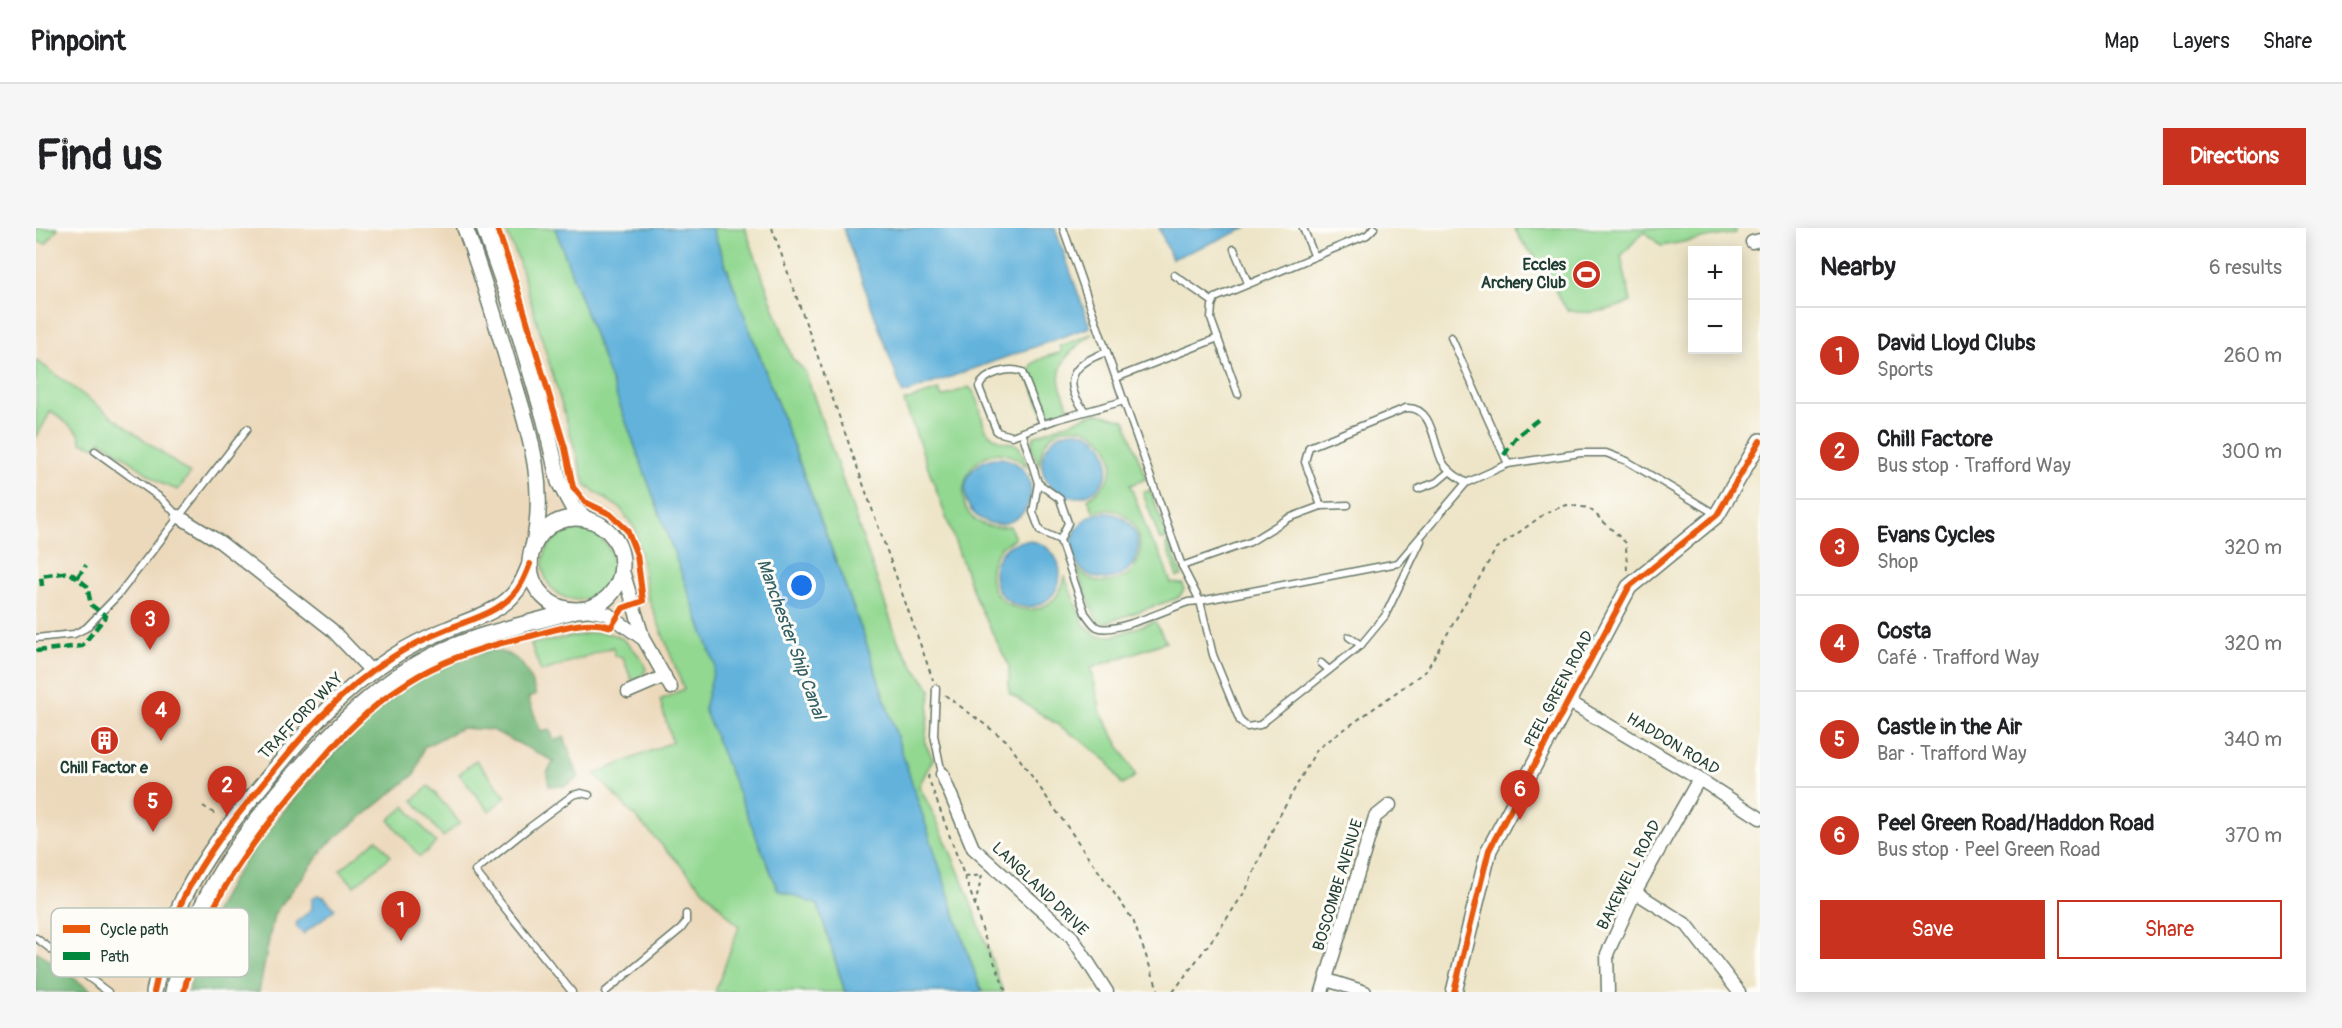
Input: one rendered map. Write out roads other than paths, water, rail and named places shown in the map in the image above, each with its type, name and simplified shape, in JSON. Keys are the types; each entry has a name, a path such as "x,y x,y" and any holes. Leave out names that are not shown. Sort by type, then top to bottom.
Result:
{"street":[{"path":"465,228 492,309 535,455 540,507 531,557 532,578 538,591 547,601 559,608 608,614 644,639"},
{"path":"484,228 509,299 542,410 559,482 573,508 586,519"},
{"name":"PEEL GREEN ROAD","path":"1454,992 1489,850 1629,587 1718,515 1760,441"},
{"path":"178,516 220,542 331,628 372,672"},
{"path":"531,557 538,538 547,528 559,521 572,518 586,519 599,524 614,538 622,557 623,571 644,639 670,688"},
{"name":"TRAFFORD WAY","path":"180,908 204,861 230,824 292,748 340,698 372,672 418,642 474,619 512,597 523,582 531,557"},
{"path":"580,611 600,605 611,596 619,584 623,571"},
{"name":"TRAFFORD WAY","path":"200,908 230,855 291,778 333,732 366,700 394,678 430,657 474,639 580,611"},
{"path":"628,692 665,676"},
{"name":"HADDON ROAD","path":"1568,701 1760,818"},
{"name":"LANGLAND DRIVE","path":"942,774 973,848 1072,938 1107,992"},
{"name":"BAKEWELL ROAD","path":"1608,992 1607,954 1635,892 1699,779"},
{"name":"BOSCOMBE AVENUE","path":"1322,992 1375,817 1390,805"},
{"path":"1635,892 1686,925 1738,992"},
{"name":"TRAFFORD WAY","path":"154,992 158,977"},
{"name":"TRAFFORD WAY","path":"173,992 177,977"},
{"path":"1327,980 1365,992"}],"lane":[{"path":"1064,228 1182,566 1200,601 1214,655 1242,725 1247,727 1260,725 1361,645 1385,616 1425,532"},
{"path":"1304,228 1314,255"},
{"path":"1239,394 1211,319 1215,298 1248,282 1367,235 1374,228"},
{"path":"1234,249 1248,282"},
{"path":"1173,275 1213,303"},
{"path":"1451,337 1508,464"},
{"path":"1116,378 1218,338"},
{"path":"1085,411 1073,395 1073,374 1078,366 1091,357 1107,352"},
{"path":"1043,424 1022,372 1011,369 986,378 979,387 997,432 1012,436 1043,424 1124,401"},
{"path":"1321,506 1305,462 1309,447 1406,408 1414,407 1422,412 1429,423 1442,462 1466,483"},
{"path":"36,638 74,634 86,628 119,594 247,429"},
{"path":"1022,432 1038,483 1033,512 1040,531 1060,540"},
{"path":"95,451 162,499 178,516"},
{"path":"1038,483 1060,499 1068,523 1060,540 1085,613 1098,628 1112,629 1188,602 1398,563 1466,483 1508,464 1581,453 1606,453 1627,461 1718,515"},
{"path":"1418,489 1437,482 1450,471"},
{"path":"1182,566 1250,542 1288,518 1321,506 1348,505"},
{"path":"1349,637 1361,645"},
{"path":"1321,663 1329,670"},
{"path":"936,688 934,735 942,774"},
{"path":"572,992 475,871 573,795 581,792 589,795"},
{"path":"605,992 681,929 686,922 686,914"},
{"path":"36,938 51,950"},
{"path":"87,977 108,992"}],"water":[{"name":"Manchester Ship Canal","path":"555,228 712,228 865,639 982,992 845,992 818,905 778,890 704,709 715,665"},
{"path":"843,228 1055,228 1090,327 903,394"},
{"path":"1159,228 1247,228 1172,259"},
{"path":"1068,431 1082,431 1094,436 1103,445 1108,464 1106,477 1099,488 1082,497 1068,497 1056,492 1047,483 1042,471 1042,457 1047,445 1056,436"},
{"path":"991,458 1005,458 1017,463 1026,472 1031,491 1029,504 1022,515 1005,524 991,524 979,519 970,510 965,498 965,484 970,472 979,463"},
{"path":"1098,513 1112,513 1124,518 1133,527 1138,546 1136,559 1129,570 1112,579 1098,579 1086,574 1077,565 1072,553 1072,539 1077,527 1086,518"},
{"path":"1020,541 1034,541 1046,546 1055,555 1060,574 1058,587 1051,598 1034,607 1020,607 1008,602 999,593 994,581 994,567 999,555 1008,546"},
{"path":"317,895 324,897 335,909 303,934 296,926 297,922 312,909 312,899"}],"place":[{"name":"Eccles Archery Club","path":"1587,274"},
{"name":"Evans Cycles","path":"150,650"},
{"name":"Chill Factor e","path":"104,740"},
{"name":"Costa","path":"161,741"},
{"name":"Chill Factore","path":"227,816"},
{"name":"Peel Green Road/Haddon Road","path":"1520,820"},
{"name":"Castle in the Air","path":"153,832"},
{"name":"David Lloyd Clubs","path":"401,941"}]}
